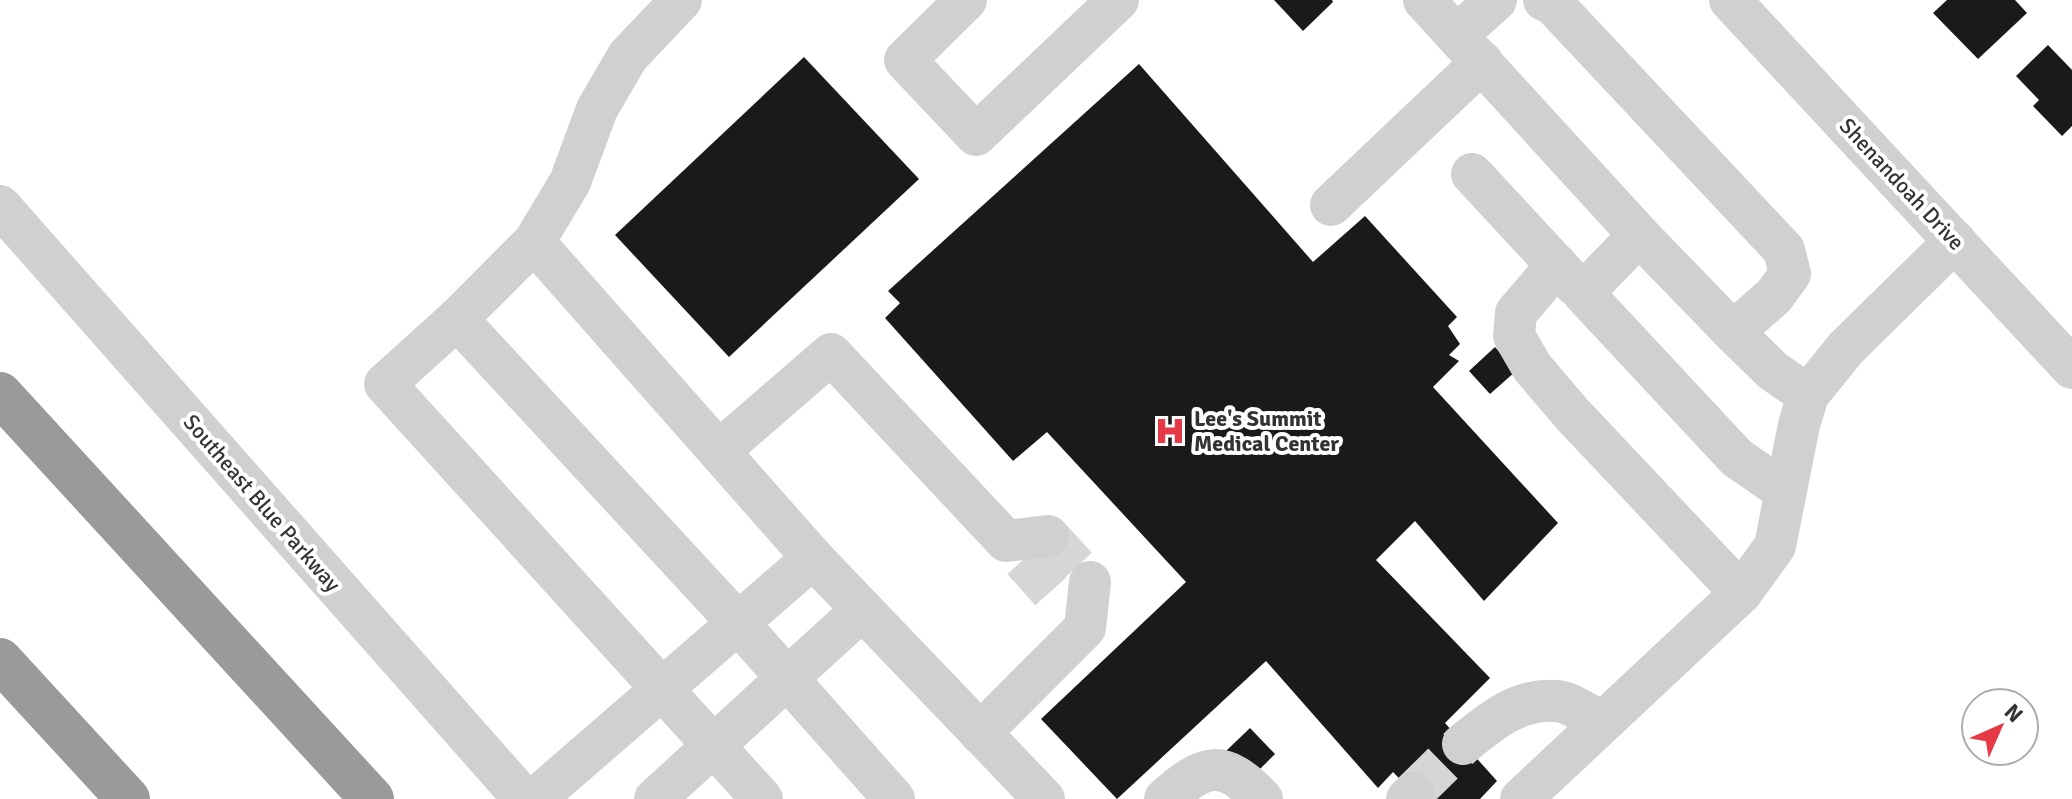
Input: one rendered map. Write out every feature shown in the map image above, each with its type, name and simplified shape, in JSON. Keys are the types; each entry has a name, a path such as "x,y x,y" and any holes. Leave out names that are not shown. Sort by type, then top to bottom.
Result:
{"highway":[{"path":"0,394 372,799"},
{"path":"0,660 128,799"}],"street":[{"path":"681,0 628,56 597,109 570,182 534,242 457,319 385,384 762,799"},
{"path":"966,0 905,60 976,135 1118,0"},
{"path":"1424,0 1639,235 1733,332 1773,371 1808,395"},
{"path":"1331,205 1470,48 1496,0"},
{"path":"1544,0 1553,4 1784,250 1790,274 1774,296 1733,332"},
{"name":"Shenandoah Drive","path":"1730,0 2072,368"},
{"path":"1472,174 1737,458 1785,491"},
{"name":"Southeast Blue Parkway","path":"0,206 524,799"},
{"path":"1639,235 1516,313 1514,336 1532,367 1572,414 1741,593"},
{"path":"1521,799 1741,593 1775,546 1808,395 1846,348 1955,241"},
{"path":"534,242 813,558 1044,799"},
{"path":"457,319 739,624 894,799"},
{"path":"719,451 831,354 1026,545"},
{"path":"535,799 813,558"},
{"path":"980,733 1080,605"},
{"path":"655,799 862,610"},
{"path":"1463,744 1497,716 1525,704 1559,701 1602,722"},
{"path":"1165,799 1203,770 1224,771 1245,781 1262,799"}],"building":[{"path":"1274,0 1332,0 1333,2 1303,31"},
{"path":"1947,0 2015,0 2027,13 1978,59 1933,13"},
{"path":"2048,45 2072,70 2072,126 2062,136 2033,106 2039,100 2016,76"},
{"path":"804,57 919,179 729,357 615,235"},
{"path":"1139,64 1313,262 1365,216 1457,317 1448,326 1460,344 1449,355 1459,361 1433,387 1558,523 1484,601 1415,521 1376,560 1490,678 1445,723 1497,781 1480,799 1419,799 1393,772 1378,788 1266,661 1117,799 1041,719 1186,582 1047,432 1013,461 885,318 900,303 888,291"},
{"path":"1495,347 1516,371 1490,394 1469,371"},
{"path":"1250,728 1275,754 1252,777 1226,751"}],"tunnel":[{"path":"1048,536 1090,582"},
{"path":"1023,560 1065,607"},
{"path":"1413,793 1463,744"}],"place":[{"name":"Lee's Summit Medical Center","path":"1170,431"}]}
